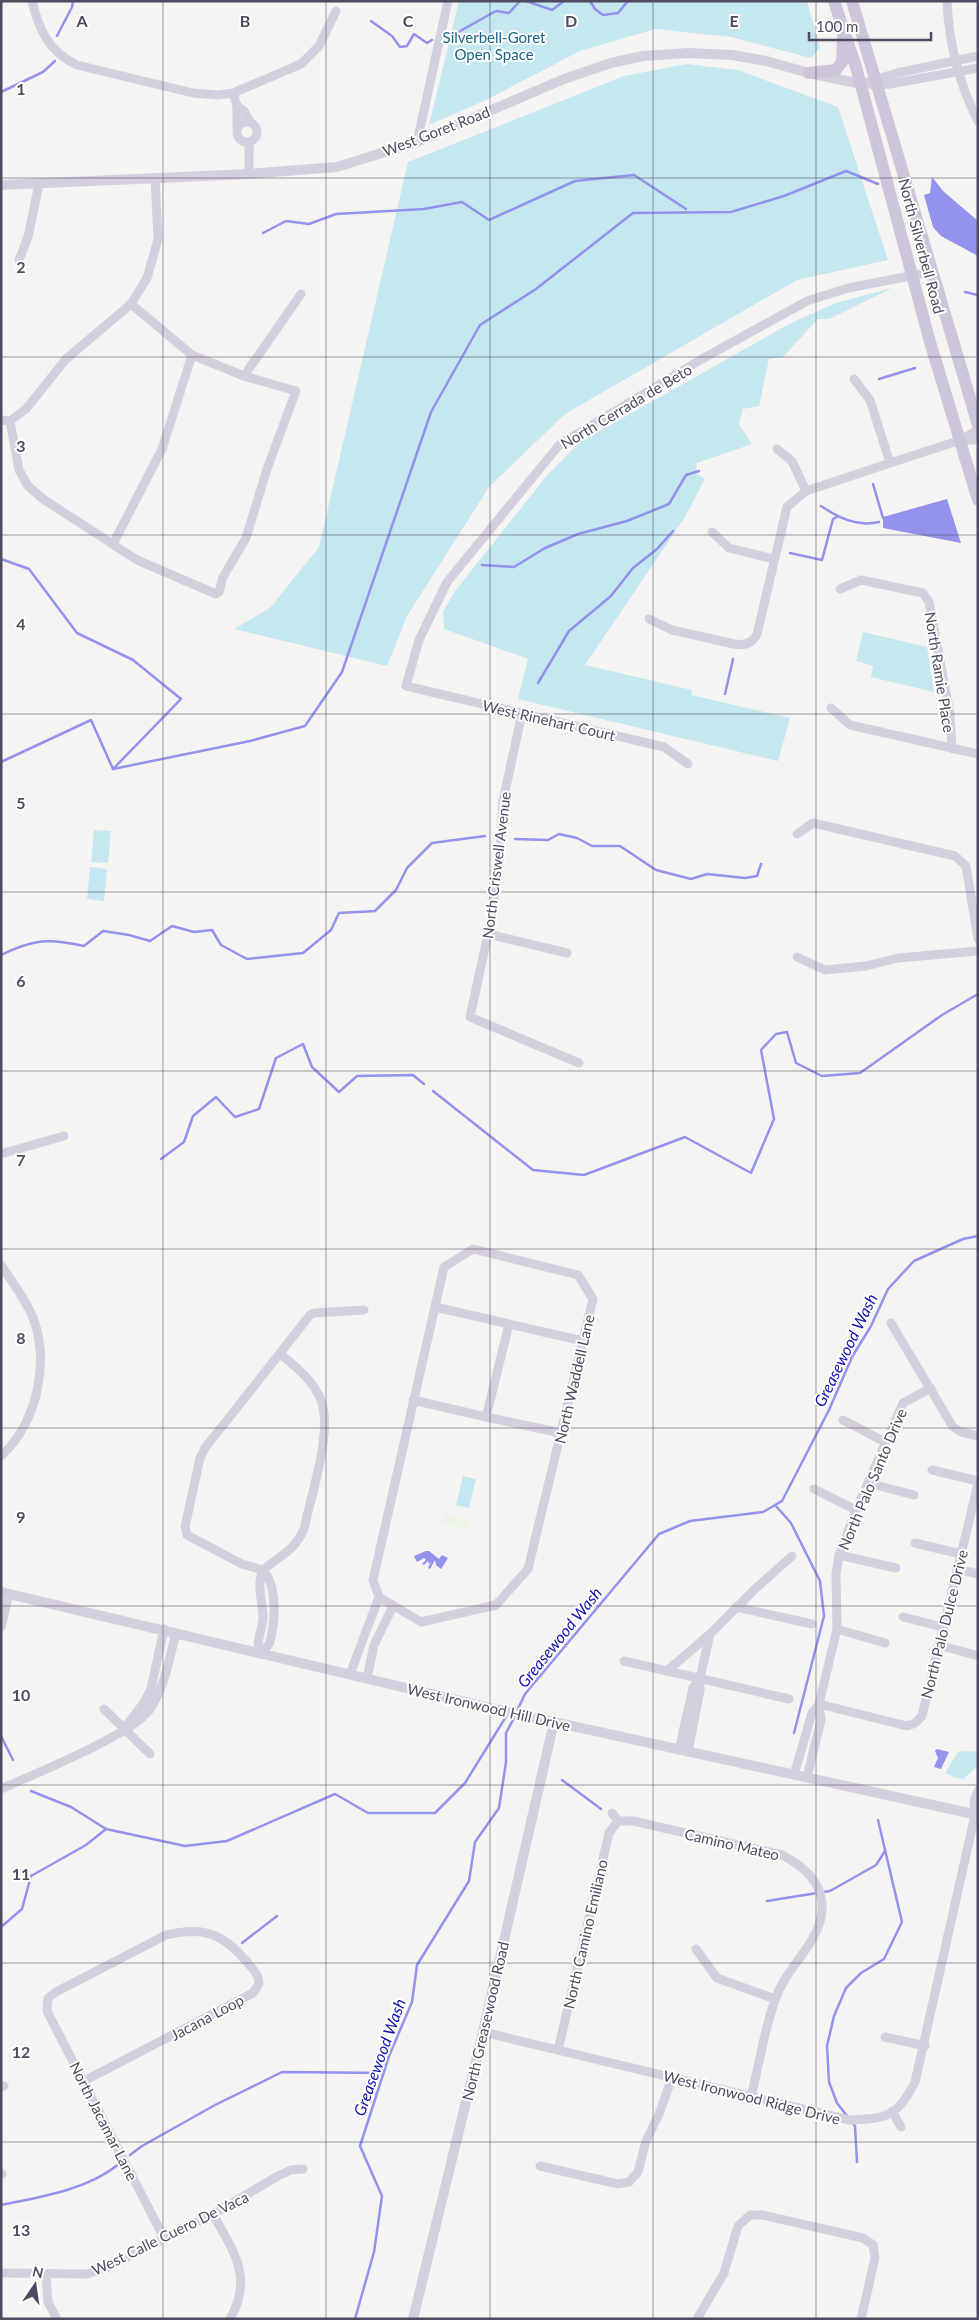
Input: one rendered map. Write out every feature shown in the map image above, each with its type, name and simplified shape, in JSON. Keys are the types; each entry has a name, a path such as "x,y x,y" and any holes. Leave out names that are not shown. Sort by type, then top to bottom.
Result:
{"main road":[{"name":"North Silverbell Road","path":"834,1 861,84 914,275 930,342 978,500"},
{"name":"North Silverbell Road","path":"852,1 978,425"},
{"path":"809,73 836,70 842,62 843,26"}],"street":[{"path":"32,1 41,32 50,46 63,59 77,65 193,93 218,95 233,92 301,64 319,46 336,11"},
{"path":"417,142 448,1"},
{"path":"947,1 948,31 954,61 978,121"},
{"name":"West Goret Road","path":"1,185 249,174 337,167 417,142 564,80 611,63 643,56 688,53 732,55 766,61 809,73 861,84 978,68"},
{"name":"West Goret Road","path":"877,82 978,56"},
{"path":"233,92 237,106 239,138 249,142"},
{"path":"237,106 244,111 257,130 254,139 249,142"},
{"path":"237,128 243,123 250,122"},
{"path":"249,142 249,174"},
{"path":"131,304 192,356 244,376 296,391 267,469 246,538 223,577 221,589 216,594 137,560 43,500 28,486 19,470 6,421 26,409 66,359 131,304 147,278 158,239 155,178"},
{"path":"19,260 28,237 39,184"},
{"name":"North Cerrada de Beto","path":"406,686 419,640 447,582 560,444 702,359 807,301 848,288 931,272"},
{"path":"244,376 301,294"},
{"path":"113,544 162,449 192,356"},
{"path":"854,379 870,400 890,463"},
{"path":"649,618 672,630 741,645 751,642 757,634 787,507 806,491 961,440 978,430"},
{"path":"961,440 978,440"},
{"path":"777,448 792,461 806,491"},
{"path":"712,532 729,548 774,559"},
{"name":"North Ramie Place","path":"840,589 861,580 923,593 929,602 950,714 952,749"},
{"name":"West Rinehart Court","path":"406,686 664,747 688,764"},
{"path":"831,708 850,725 978,754"},
{"name":"North Criswell Avenue","path":"522,713 503,801 498,866 488,934 470,1017 579,1063"},
{"path":"796,834 813,823 955,856 966,866 978,939"},
{"path":"488,934 567,953"},
{"path":"796,957 826,970 866,966 898,958 978,951"},
{"path":"1,1154 64,1136"},
{"name":"North Waddell Lane","path":"473,1249 578,1274 593,1299 583,1341 528,1570 496,1605 421,1622 379,1597 373,1580 444,1267 473,1249"},
{"path":"1,1265 30,1312 41,1347 37,1387 29,1420 11,1448 1,1456"},
{"path":"435,1307 583,1341"},
{"path":"266,1568 242,1564 187,1535 185,1527 205,1448 280,1354 294,1333 314,1313 364,1310"},
{"path":"891,1322 953,1426 961,1432 978,1436"},
{"path":"486,1417 509,1324"},
{"path":"260,1654 257,1645 263,1620 259,1578 266,1568 285,1555 298,1542 304,1529 325,1438 321,1400 311,1383 280,1354"},
{"name":"North Palo Santo Drive","path":"807,1777 821,1720 819,1704 838,1630 836,1574 839,1555 856,1510 903,1403 931,1388"},
{"path":"413,1400 561,1433"},
{"path":"843,1420 885,1442"},
{"path":"932,1470 978,1483"},
{"path":"868,1483 914,1495"},
{"name":"North Palo Dulce Drive","path":"819,1704 907,1726 915,1723 922,1716 978,1483"},
{"path":"814,1489 856,1510"},
{"path":"915,1543 961,1554"},
{"path":"839,1555 896,1568"},
{"path":"667,1671 710,1634 736,1607 792,1556"},
{"path":"957,1569 978,1574"},
{"path":"1,1627 5,1593"},
{"name":"West Ironwood Hill Drive","path":"5,1593 494,1709 977,1813"},
{"path":"350,1674 379,1597"},
{"path":"367,1678 374,1645 392,1606"},
{"path":"736,1607 812,1624"},
{"path":"903,1617 943,1627"},
{"path":"124,1730 143,1704 151,1689 164,1630"},
{"path":"838,1630 885,1643"},
{"path":"1,1789 104,1742 141,1720 149,1711 158,1694 176,1633"},
{"path":"683,1751 700,1690 700,1678 710,1634"},
{"path":"939,1645 978,1656"},
{"path":"624,1661 789,1699"},
{"name":"North Palo Santo Drive","path":"794,1774 812,1713 819,1704"},
{"path":"104,1709 150,1754"},
{"name":"North Greasewood Road","path":"413,2319 483,2032 554,1722"},
{"path":"901,2127 892,2112 903,2105 915,2082 925,2046 977,1813 974,1801 978,1791"},
{"path":"612,1813 618,1821"},
{"name":"Camino Mateo","path":"618,1821 633,1821 782,1855 801,1864 820,1891 822,1909 819,1926 812,1940 791,1967 775,1999 751,2097"},
{"name":"North Camino Emiliano","path":"558,2050 609,1833 618,1821"},
{"name":"Jacana Loop","path":"47,2003 48,1998 56,1992 166,1935 179,1932 204,1933 231,1944 258,1975 262,1985 253,1993 84,2081"},
{"path":"696,1950 717,1978 775,1999"},
{"name":"North Jacamar Lane","path":"47,2003 49,2015 164,2238"},
{"name":"West Ironwood Ridge Drive","path":"483,2032 849,2120 882,2118 892,2112"},
{"path":"885,2037 925,2046"},
{"path":"540,2166 618,2184 633,2184 646,2141 660,2112 672,2077"},
{"name":"West Calle Cuero De Vaca","path":"1,2273 87,2274 108,2267 213,2214 278,2176 291,2170 303,2169"},
{"path":"213,2214 242,2273 241,2292 237,2306 230,2319"},
{"path":"697,2319 724,2273 738,2226 745,2215 762,2215 863,2238 877,2243 861,2319"},
{"path":"46,2275 48,2302 57,2319"}],"green space":[{"name":"Silverbell-Goret Open Space","path":"459,1 807,1 820,48 811,58 731,37 655,29 580,51 488,99 429,125"},
{"path":"687,64 738,70 838,107 888,260 797,280 565,414 489,487 407,616 387,666 234,629 270,608 319,547 408,162 624,76"},
{"path":"892,288 829,319 818,319 783,357 769,359 759,406 743,409 739,424 752,444 697,463 696,473 705,479 685,517 585,665 692,690 691,695 790,718 778,761 518,699 528,659 444,629 443,612 455,591 549,473 580,442 791,323 836,303"},
{"path":"863,632 927,647 934,692 871,677 873,666 856,661"},
{"path":"94,830 111,831 108,863 91,862"},
{"path":"90,867 107,869 104,901 87,899"},
{"path":"463,1476 476,1479 469,1508 456,1505"},
{"path":"958,1752 978,1752 978,1766 963,1779 945,1773"}],"sand":[{"path":"444,1514 468,1521 465,1530 442,1523"}],"shaded area":[{"path":"932,177 943,191 978,221 978,256 941,236 933,227 924,195 930,193"},
{"path":"947,499 961,543 883,528 883,517"},
{"path":"429,1551 439,1559 442,1555 448,1558 441,1569 436,1565 435,1560 430,1569 428,1568 431,1562 429,1564 428,1561 424,1565 422,1564 426,1560 424,1558 417,1562 414,1556"},
{"path":"937,1749 949,1752 941,1769 934,1767 938,1758 935,1751"}],"waterway":[{"path":"57,36 72,7 73,1"},
{"path":"444,40 496,11 509,13 520,1"},
{"path":"526,1 552,10 564,1"},
{"path":"590,1 595,9 603,15 618,13 628,1"},
{"path":"371,21 392,36 400,47 407,46 414,34 427,43 432,40"},
{"path":"1,92 43,72 55,61"},
{"path":"1,559 29,569 77,633 133,660 181,699 113,769 250,741 305,726 342,672 431,412 480,325 536,289 633,213 731,212 784,196 846,171 878,184"},
{"path":"263,233 286,221 309,224 336,214 424,209 462,202 489,220 575,181 634,175 686,209"},
{"path":"965,292 978,295"},
{"path":"879,379 915,368"},
{"path":"482,565 514,567 545,548 578,534 627,521 669,504 686,475 699,471"},
{"path":"873,484 883,518"},
{"path":"821,506 856,522 879,522"},
{"path":"790,553 822,560 833,519 837,517"},
{"path":"538,683 569,631 611,596 633,568 657,549 673,531"},
{"path":"725,694 733,659"},
{"path":"1,762 91,720 113,769"},
{"path":"515,839 548,840 559,834 577,838 592,846 620,846 656,870 691,879 707,874 745,878 757,876 761,864"},
{"path":"1,955 33,943 51,941 84,946 103,931 150,941 172,926 194,932 212,930 221,945 247,959 303,953 331,930 339,913 375,911 396,890 407,868 432,843 485,836"},
{"path":"433,1091 533,1170 584,1175 685,1137 751,1173 774,1119 761,1050 776,1034 787,1032 796,1063 822,1076 860,1073 942,1015 978,994"},
{"path":"161,1159 184,1142 193,1116 216,1097 235,1117 259,1109 276,1058 303,1044 312,1067 339,1092 357,1076 413,1075 424,1084"},
{"name":"Greasewood Wash","path":"517,1711 525,1694 659,1534 690,1521 763,1512 782,1501 829,1410 852,1357 871,1326 888,1289 914,1261 963,1239 978,1236"},
{"path":"775,1505 791,1523 820,1581 824,1616 794,1733"},
{"path":"1,1927 22,1909 31,1876 86,1845 106,1829 185,1846 227,1841 335,1794 368,1813 435,1813 465,1783 507,1715"},
{"name":"Greasewood Wash","path":"355,2319 374,2252 382,2196 360,2146 389,2056 412,2002 417,1965 469,1881 475,1842 499,1808 506,1762 506,1733 515,1716"},
{"path":"1,1736 13,1760"},
{"path":"562,1780 601,1809"},
{"path":"31,1791 71,1807 106,1829"},
{"path":"847,2116 837,2103 829,2082 827,2046 834,2016 846,1988 861,1973 884,1959 902,1922 878,1820"},
{"path":"823,1892 830,1891 876,1865 885,1851"},
{"path":"767,1901 817,1893"},
{"path":"242,1943 277,1916"},
{"path":"130,2155 142,2146 215,2105 282,2072 383,2073"},
{"path":"852,2122 855,2126 857,2162"},
{"path":"1,2205 78,2186 93,2180 119,2164"}]}
